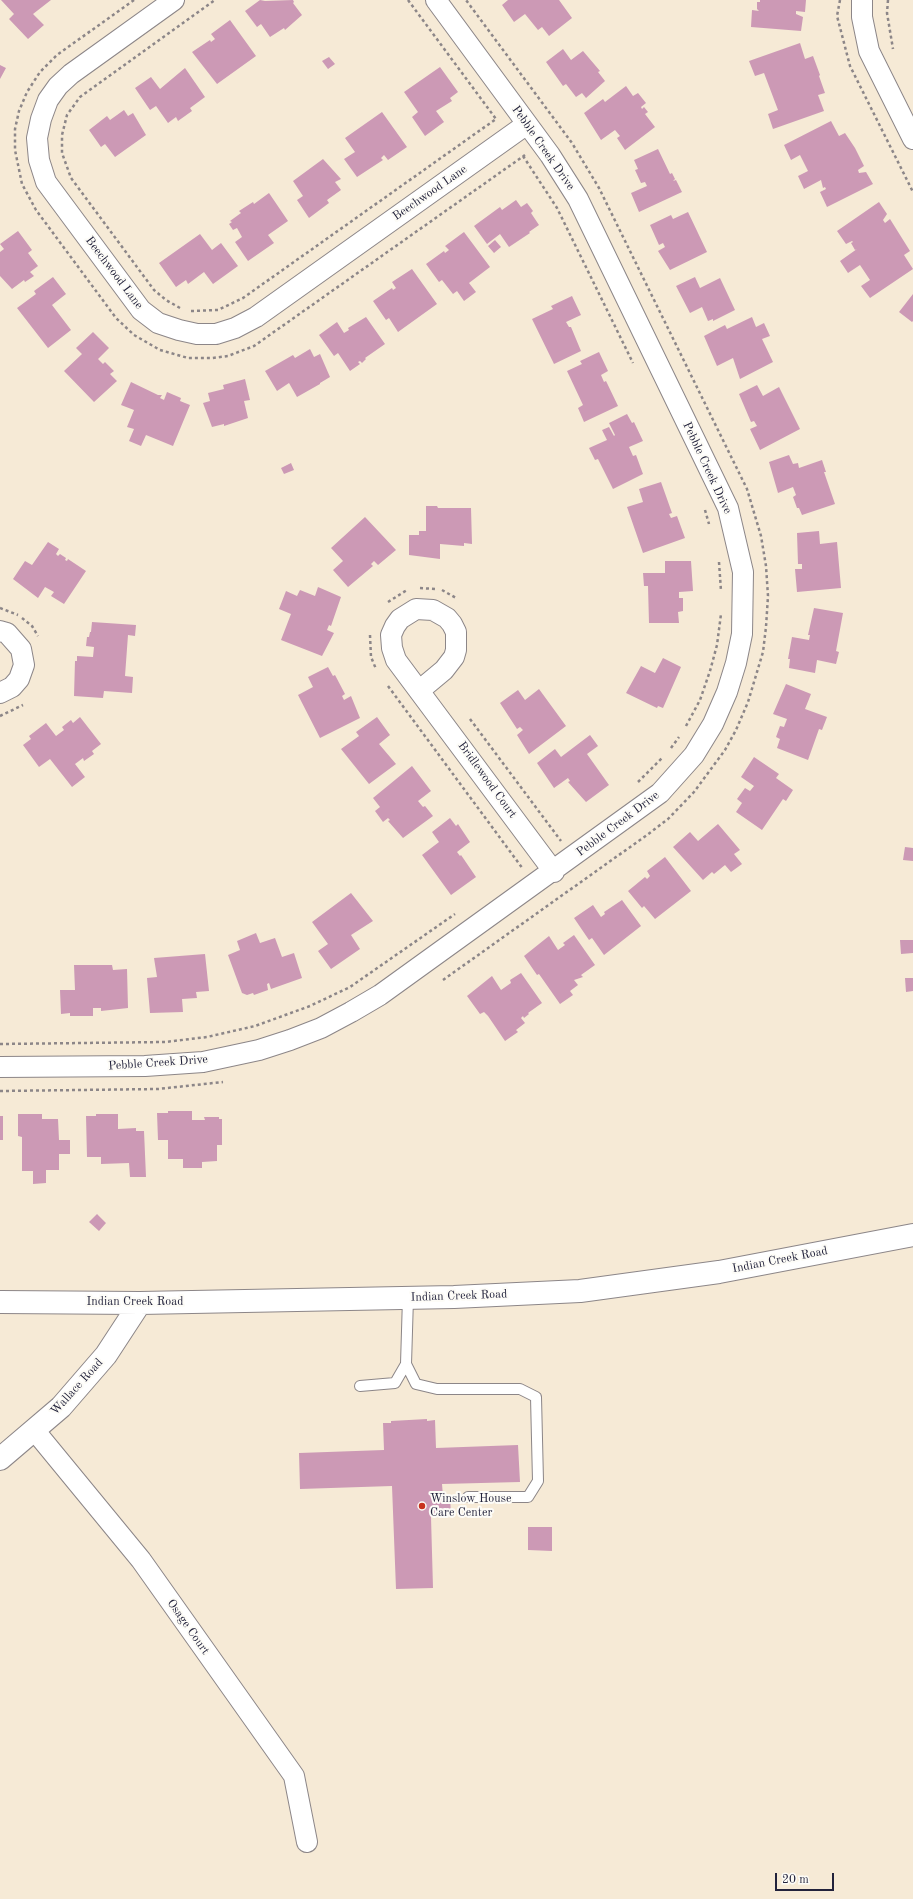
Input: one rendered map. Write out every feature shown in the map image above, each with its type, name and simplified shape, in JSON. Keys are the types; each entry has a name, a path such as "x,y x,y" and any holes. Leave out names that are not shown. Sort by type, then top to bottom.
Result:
{"street":[{"name":"Beechwood Lane","path":"174,0 71,74 58,86 48,100 41,119 37,138 39,160 46,182 140,310 158,323 172,328 197,334 216,334 235,328 256,317 527,124"},
{"name":"Pebble Creek Drive","path":"0,1067 145,1066 203,1062 259,1050 321,1028 380,995 647,805 672,781 694,755 713,724 727,692 736,663 742,634 743,572 728,508 578,199 550,155 436,0"},
{"path":"862,0 862,17 869,50 913,139"},
{"path":"0,631 7,633 21,649 24,665 19,679 12,687 0,693"},
{"name":"Bridlewood Court","path":"420,690 554,872"},
{"name":"Indian Creek Road","path":"0,1302 140,1303 408,1298 580,1291 719,1272 913,1235"},
{"name":"Wallace Road","path":"0,1458 35,1431 61,1407 106,1355 140,1303"},
{"name":"Osage Court","path":"35,1431 141,1560 294,1776 306,1842"}],"lane":[{"path":"408,1298 406,1364 416,1384 437,1389 520,1389 536,1397 538,1481 528,1497 468,1497"},
{"path":"360,1386 395,1383 406,1364"}],"path":[{"path":"134,0 57,55 40,72 26,92 19,111 15,129 15,150 22,184 36,210 116,318 134,335 160,350 188,358 212,358 228,356 254,346 530,152"},
{"path":"184,309 166,300 154,290 76,185 64,161 61,144 62,135 68,116 80,97 215,0"},
{"path":"408,0 500,125"},
{"path":"443,980 647,835 668,819 694,792 725,750 736,730 748,702 761,658 766,627 768,596 766,566 761,536 747,488 599,188 572,143 466,0"},
{"path":"888,0 887,13 892,48 895,54"},
{"path":"188,310 218,310 243,298 496,119"},
{"path":"519,151 557,208 636,367"},
{"path":"704,506 712,531"},
{"path":"717,555 721,596"},
{"path":"685,728 700,700 710,671 717,645 721,610"},
{"path":"470,719 562,843"},
{"path":"669,750 681,734"},
{"path":"635,785 665,755"},
{"path":"554,844 566,835"},
{"path":"515,871 527,863"},
{"path":"0,1044 165,1042 212,1036 255,1026 305,1008 350,987 457,912"},
{"path":"0,1091 158,1089 223,1082"}],"building":[{"path":"1,0 51,0 33,14 44,25 28,39 9,19 14,14"},
{"path":"260,0 293,0 293,3 302,15 285,30 284,28 270,37 261,24 257,27 245,11"},
{"path":"508,0 559,0 572,18 549,36 542,27 538,30 525,14 514,22 502,5"},
{"path":"760,0 806,0 805,12 796,11 796,14 803,17 801,31 751,27 752,10 759,11 757,9 757,2 760,2"},
{"path":"230,20 256,56 217,84 192,52 210,40 211,42 215,39 211,34"},
{"path":"800,43 805,59 813,56 820,75 819,76 825,93 818,95 824,111 773,129 768,114 778,110 764,73 755,76 749,61"},
{"path":"563,49 571,60 583,51 600,71 598,72 605,81 586,98 582,93 576,97 566,84 563,86 546,62"},
{"path":"329,57 335,64 328,69 322,61"},
{"path":"0,65 6,68 0,79"},
{"path":"440,67 458,92 450,98 452,101 436,111 444,122 425,136 412,117 418,112 404,92"},
{"path":"185,68 205,97 190,108 192,111 178,121 176,117 168,123 156,106 150,110 135,88 151,77 160,89"},
{"path":"626,86 633,96 638,93 646,103 641,107 642,109 644,107 648,112 645,114 655,127 625,150 617,138 620,136 615,130 601,140 584,113 603,99 605,102"},
{"path":"124,110 128,116 133,113 146,135 115,157 105,144 101,147 89,130 107,116 110,120"},
{"path":"382,112 407,147 388,160 384,155 381,158 383,160 357,177 344,159 355,152 345,138"},
{"path":"831,121 839,136 845,133 855,148 864,166 858,170 859,173 866,172 873,184 827,207 820,192 826,189 825,187 823,188 821,180 804,189 798,176 808,171 800,155 791,160 784,145"},
{"path":"658,149 670,174 672,173 675,179 673,181 676,180 682,192 639,212 631,193 647,186 645,182 641,183 635,170 638,169 634,160"},
{"path":"323,159 341,179 335,182 341,190 327,200 329,203 309,218 297,200 303,196 293,181"},
{"path":"269,193 288,221 268,235 274,243 248,261 235,242 242,237 237,228 233,230 229,224 232,222 230,221 241,213 239,211 253,202 254,204"},
{"path":"516,200 521,207 527,203 533,211 531,213 539,225 509,247 500,234 487,244 474,226 500,207 502,210"},
{"path":"879,202 887,214 883,220 885,223 890,219 910,251 904,255 913,269 870,298 861,286 870,280 860,265 848,273 840,261 857,249 855,250 851,243 853,242 852,241 846,244 837,231"},
{"path":"688,212 707,252 670,270 658,251 665,247 663,243 659,245 650,225 671,215 673,219"},
{"path":"18,231 32,250 28,253 38,266 30,272 34,276 25,282 24,280 12,289 0,276 0,252 4,249 0,244"},
{"path":"464,232 490,267 469,283 476,292 464,301 457,291 453,294 442,280 439,282 426,264 444,251 445,253 449,250 445,246"},
{"path":"200,234 212,250 221,243 238,266 213,284 204,272 188,284 186,280 176,287 159,263"},
{"path":"495,240 501,247 494,253 488,246"},
{"path":"412,269 437,304 398,332 389,318 386,320 373,301 392,288 393,290 396,288 392,282"},
{"path":"53,277 66,294 52,305 71,330 48,348 17,308 36,294 34,291"},
{"path":"695,277 700,288 720,278 735,310 713,321 713,319 708,321 702,307 690,313 676,286"},
{"path":"913,294 913,321 912,322 899,312"},
{"path":"572,296 581,315 566,322 569,327 571,327 581,351 554,364 532,319 553,309 551,306"},
{"path":"366,317 385,344 365,358 366,359 362,363 360,361 358,362 360,364 350,371 338,353 334,356 319,335 337,322 344,333 349,330 348,328"},
{"path":"752,317 756,327 764,323 770,336 762,339 773,362 740,379 733,358 717,366 704,336 725,325 727,329"},
{"path":"93,332 109,348 98,359 103,364 105,362 114,371 110,374 117,381 94,402 64,371 82,354 76,348"},
{"path":"310,349 314,357 320,354 330,377 297,397 289,383 277,391 265,371 293,355 295,358"},
{"path":"599,352 608,371 601,375 604,382 606,381 618,406 584,422 578,408 583,405 567,371 582,364 580,361"},
{"path":"245,379 250,400 244,401 248,418 224,426 224,424 212,427 203,403 210,401 208,393 224,389 223,385"},
{"path":"131,382 158,395 162,395 160,398 164,400 167,392 181,398 180,401 190,405 173,446 146,435 141,446 129,441 134,429 127,427 134,410 121,405"},
{"path":"757,385 763,396 779,387 800,429 760,450 750,429 757,426 754,421 751,422 739,394"},
{"path":"627,414 632,423 634,422 643,441 629,447 633,456 636,455 643,474 613,489 598,459 595,460 589,448 607,440 602,430 609,427 614,436 615,435 609,423"},
{"path":"789,455 793,464 798,463 799,468 822,460 826,472 824,472 835,504 802,515 799,508 797,508 793,497 796,495 793,487 778,493 769,462"},
{"path":"291,463 294,470 284,474 281,468"},
{"path":"661,482 672,513 669,514 671,518 677,516 685,538 643,553 627,507 643,502 639,489"},
{"path":"426,506 437,506 438,508 471,508 472,544 464,543 464,546 440,544 440,559 409,555 409,535 419,535 419,531 426,531"},
{"path":"365,517 396,550 378,565 374,561 371,564 373,566 348,587 333,570 343,561 331,548"},
{"path":"819,531 820,544 837,542 841,588 797,592 795,569 802,569 802,564 798,564 797,533"},
{"path":"48,542 59,549 56,554 58,556 60,554 66,558 65,560 67,561 68,559 86,571 64,604 51,596 54,592 45,587 38,598 13,579 25,561 32,565"},
{"path":"665,561 691,561 693,591 679,592 679,598 683,598 683,611 678,612 679,623 649,623 648,586 644,586 643,573 665,573"},
{"path":"318,587 341,597 331,626 329,625 327,630 334,633 322,656 281,640 291,614 279,609 286,591 297,596 300,590 315,596"},
{"path":"814,608 843,613 836,651 839,652 836,664 817,660 815,673 789,668 790,659 788,659 792,637 809,640 810,635 808,635"},
{"path":"92,622 136,625 135,636 128,635 125,676 133,677 132,693 104,691 103,698 74,696 75,661 77,661 77,656 93,657 94,647 86,646 87,637 89,637 91,632"},
{"path":"663,658 681,667 663,708 658,706 657,708 626,693 641,666 655,673"},
{"path":"328,667 333,676 335,675 345,694 342,696 344,700 351,696 360,718 320,738 298,695 313,687 308,677"},
{"path":"786,684 811,694 805,709 827,717 822,730 819,729 808,760 777,748 780,739 776,737 780,726 784,727 787,719 773,714"},
{"path":"539,689 566,726 529,754 517,735 523,730 520,727 517,729 500,703 518,690 525,700"},
{"path":"80,717 101,744 92,751 94,754 84,761 83,758 75,764 85,777 72,787 50,759 39,767 23,745 31,739 29,736 46,723 56,736 64,730 62,727 71,720 73,723"},
{"path":"377,717 390,735 379,744 396,764 369,784 341,749 359,736 356,732"},
{"path":"590,735 598,746 587,754 609,785 586,802 568,782 570,781 568,778 554,788 537,763 555,749 561,757"},
{"path":"754,757 779,774 776,778 793,790 786,801 783,799 762,830 736,812 742,803 737,799 745,788 750,791 754,786 741,777"},
{"path":"412,766 431,791 418,801 423,807 425,806 433,816 403,838 388,821 390,820 388,818 383,822 375,811 380,807 373,798"},
{"path":"450,818 456,826 458,824 470,842 457,852 460,856 461,855 476,877 451,895 422,855 439,842 432,832"},
{"path":"718,824 740,850 734,854 742,864 731,872 725,865 714,874 712,872 703,880 673,847 690,832 698,841"},
{"path":"905,847 913,848 913,861 903,860"},
{"path":"665,857 691,891 655,919 644,906 642,908 628,891 645,877 647,879 650,876 647,871"},
{"path":"351,893 373,921 351,935 360,949 331,969 318,951 328,944 312,922"},
{"path":"622,900 641,926 604,955 592,938 589,940 574,918 593,905 601,917 605,914 604,912"},
{"path":"256,933 260,943 275,938 282,957 294,953 302,978 271,989 269,983 267,984 268,990 254,995 253,993 247,995 242,993 228,955 240,950 237,941"},
{"path":"574,935 595,965 581,975 583,977 574,980 578,985 570,991 573,995 560,1004 524,956 549,936 558,950 565,945 563,943"},
{"path":"900,940 913,940 913,953 901,954"},
{"path":"205,954 209,991 196,992 197,998 182,999 183,1012 150,1013 147,978 157,977 154,958"},
{"path":"74,965 112,965 113,970 127,969 128,1008 101,1011 101,1008 93,1008 93,1016 70,1016 70,1013 61,1014 60,990 75,990"},
{"path":"521,973 542,1003 528,1013 529,1014 524,1018 523,1016 521,1018 525,1023 516,1030 518,1032 505,1041 488,1016 484,1012 480,1014 467,996 492,976 501,990 511,983 510,980"},
{"path":"905,978 913,978 913,991 906,992"},
{"path":"168,1111 192,1111 192,1120 205,1120 204,1117 219,1117 219,1119 222,1119 222,1145 217,1145 217,1161 202,1162 202,1168 183,1168 183,1159 168,1159 168,1140 158,1140 157,1113 168,1113"},
{"path":"18,1114 42,1114 42,1119 58,1119 59,1140 70,1140 70,1154 59,1154 59,1170 46,1170 46,1183 33,1184 33,1171 22,1171 22,1137 18,1136"},
{"path":"96,1114 118,1114 118,1129 136,1128 136,1131 144,1131 146,1177 130,1177 129,1163 101,1164 101,1157 87,1157 86,1116 96,1116"},
{"path":"0,1116 3,1116 3,1140 0,1140"},
{"path":"97,1214 106,1223 99,1231 89,1222"},
{"name":"Winslow House Care Center","path":"427,1419 427,1421 435,1420 436,1448 518,1445 520,1482 442,1484 443,1496 450,1496 451,1516 431,1517 433,1588 396,1589 392,1486 300,1489 299,1453 384,1450 383,1423 391,1423 391,1421"},
{"path":"528,1527 552,1527 552,1551 528,1550"}],"place":[{"name":"Winslow House Care Center","path":"422,1506"}]}
